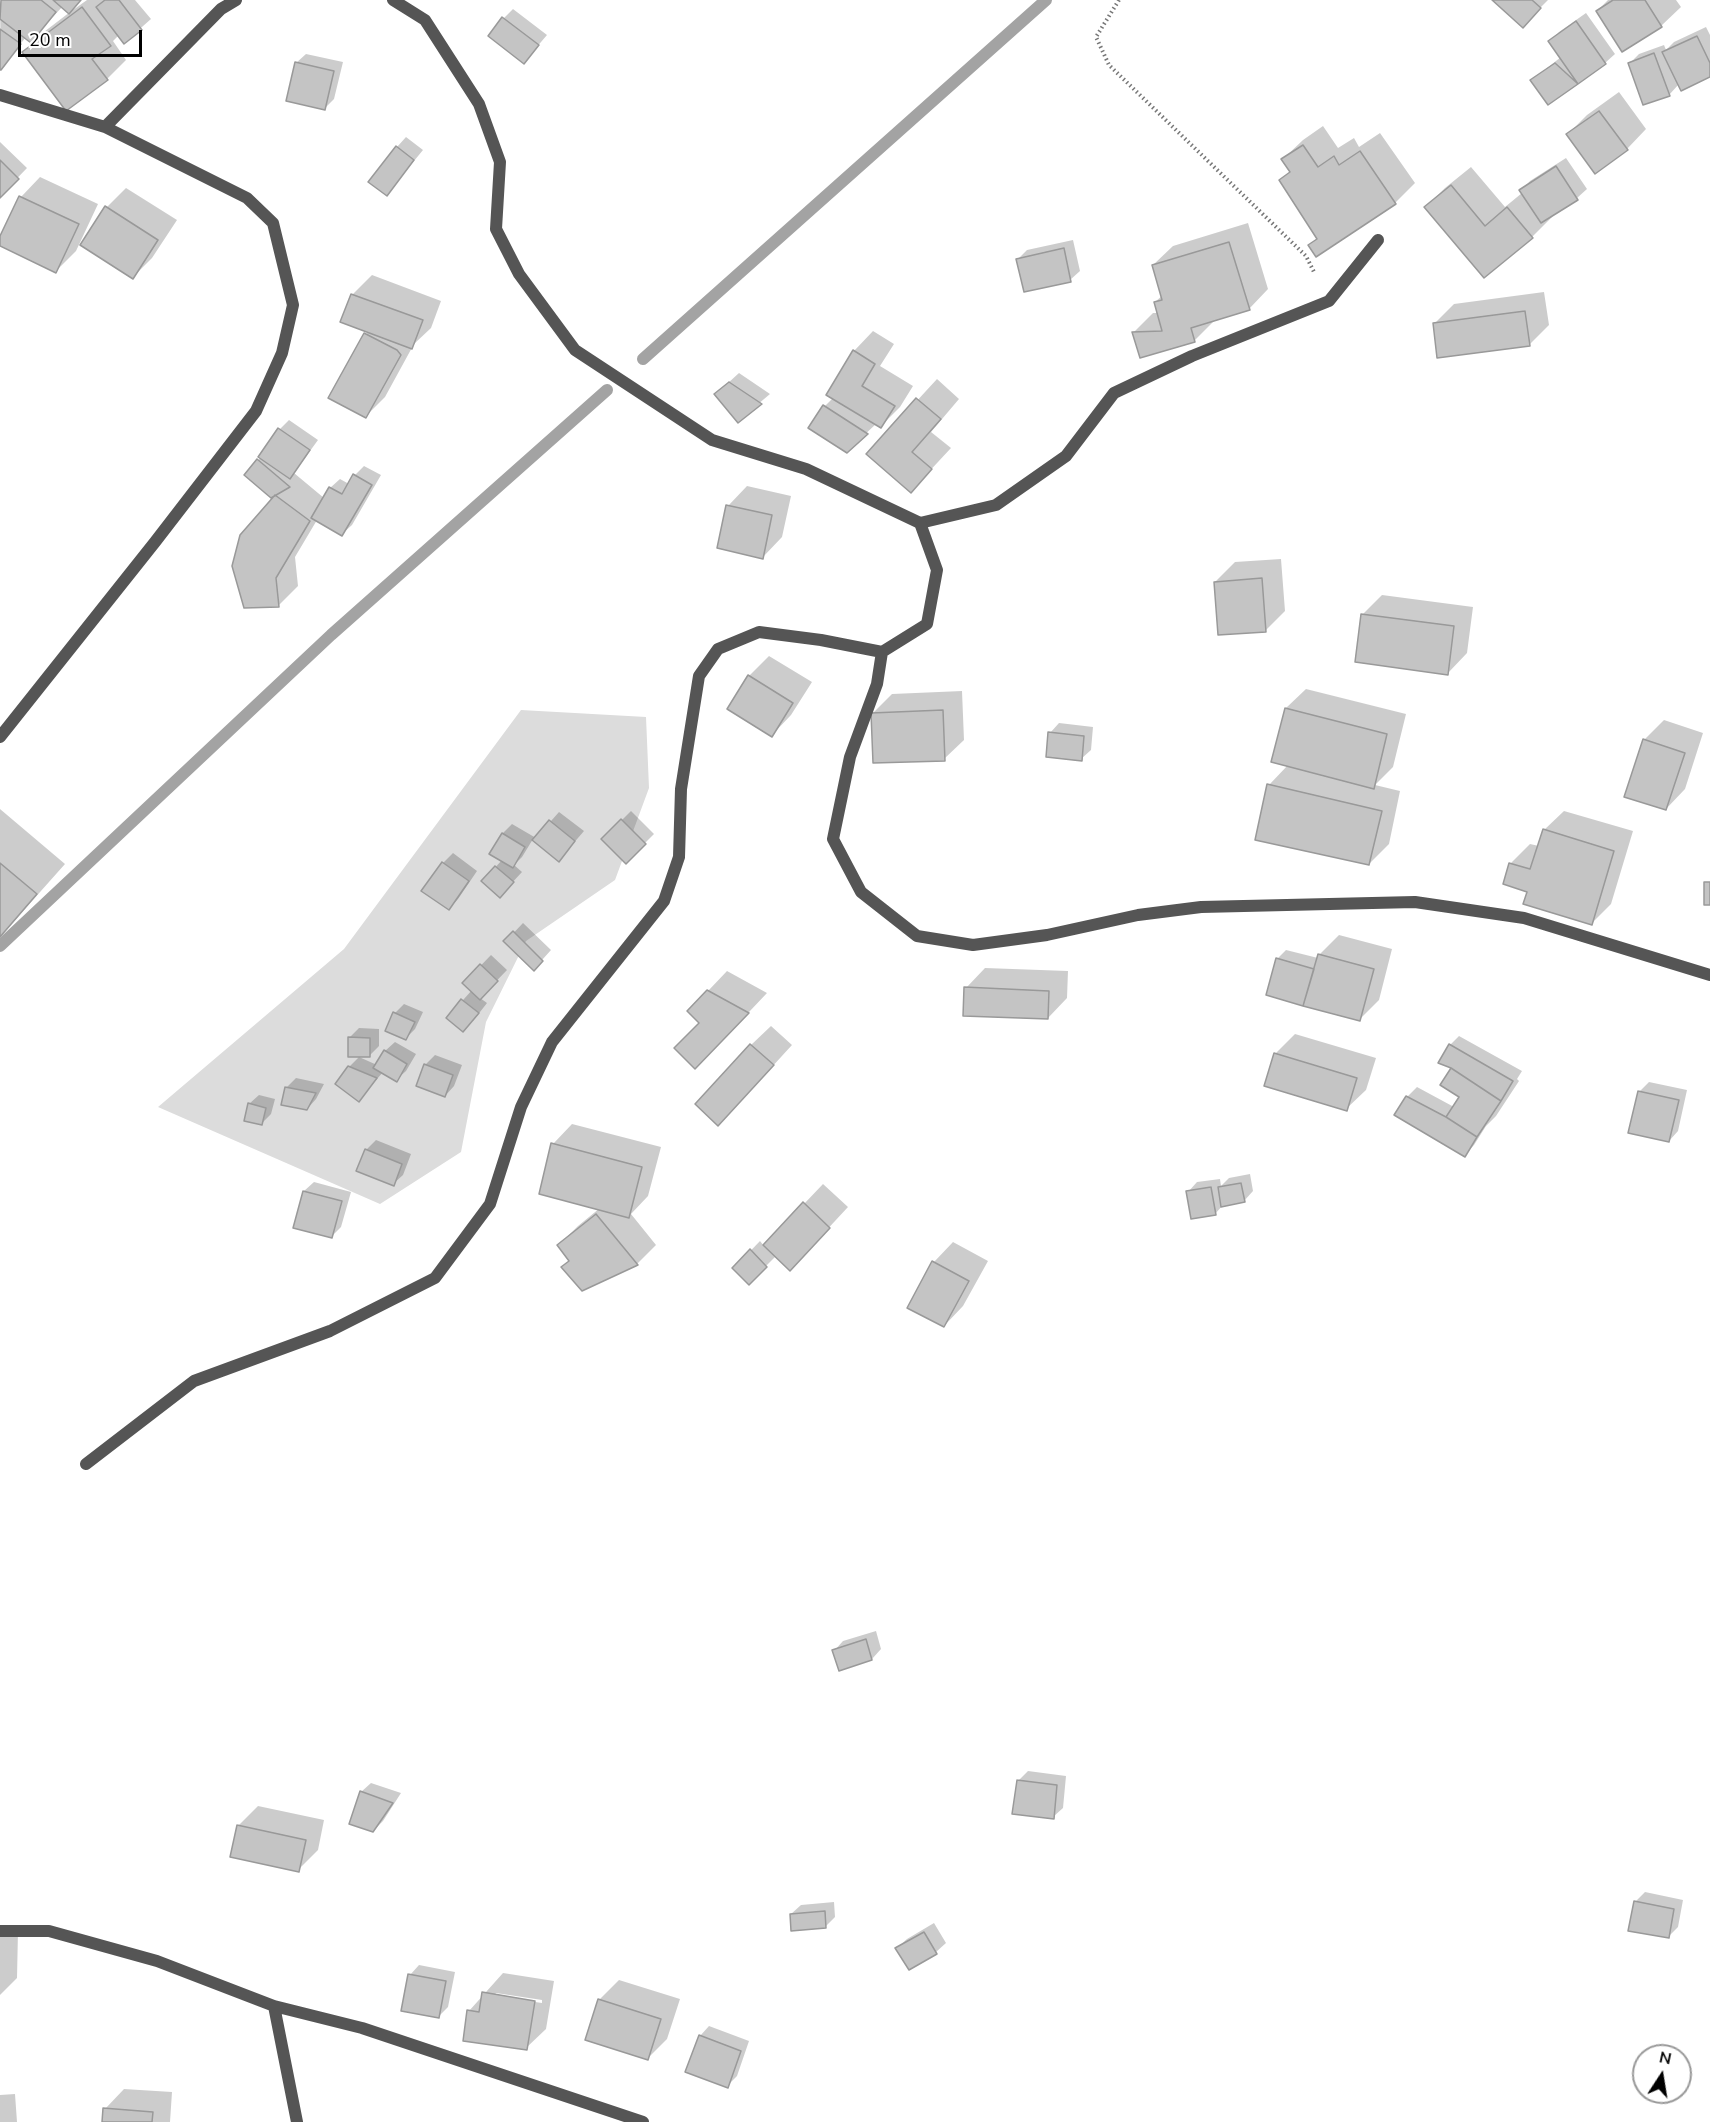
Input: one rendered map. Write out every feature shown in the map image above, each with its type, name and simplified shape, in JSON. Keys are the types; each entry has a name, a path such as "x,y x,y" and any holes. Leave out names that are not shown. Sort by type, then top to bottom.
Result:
{"street":[{"path":"105,127 221,9 236,0"},
{"path":"393,0 425,20 479,104 500,162 496,229 519,274 575,350 712,440 807,469 920,524 996,505 1066,456 1114,393 1192,356 1329,301 1378,240"},
{"path":"0,95 105,127 246,198 273,223 292,305 282,353 256,411 0,737"},
{"path":"87,1464 194,1381 330,1331 435,1278 490,1204 521,1107 552,1042 664,901 679,857 681,789 699,676 718,649 759,632 821,640 882,652 927,624 937,570 920,524"},
{"path":"882,652 877,684 850,757 833,839 861,892 917,936 973,945 1047,935 1138,915 1201,907 1416,902 1524,918 1710,975"},
{"path":"0,1931 49,1931 157,1961 274,2006 362,2028 643,2122"},
{"path":"274,2006 297,2122"}],"path":[{"path":"1119,0 1096,37 1109,65 1306,256 1329,301"}],"shaded area":[{"path":"521,710 646,717 649,788 615,880 526,941 486,1022 461,1152 380,1204 158,1107 344,949"}],"building":[{"path":"1,0 41,0 56,12 31,43 0,19"},
{"path":"53,0 81,0 69,14"},
{"path":"105,0 119,0 142,30 124,44 96,7"},
{"path":"1492,0 1532,0 1541,8 1523,28"},
{"path":"1613,0 1645,0 1662,27 1622,52 1596,11"},
{"path":"82,7 111,46 92,59 108,80 66,111 22,52"},
{"path":"502,17 539,45 524,64 488,36"},
{"path":"1576,21 1606,64 1578,84 1548,41"},
{"path":"0,29 21,44 1,70 0,70"},
{"path":"1697,36 1710,63 1710,77 1681,91 1662,52"},
{"path":"1654,53 1670,96 1643,105 1628,63"},
{"path":"295,62 334,71 325,110 286,101"},
{"path":"1555,63 1578,84 1548,105 1530,80"},
{"path":"1599,111 1628,150 1595,174 1566,134"},
{"path":"1303,145 1318,167 1334,156 1339,165 1360,151 1396,204 1316,257 1308,245 1317,239 1279,180 1290,172 1281,159"},
{"path":"396,146 414,160 387,196 368,182"},
{"path":"0,160 19,179 0,198"},
{"path":"1556,166 1578,200 1541,223 1519,190"},
{"path":"1451,185 1485,226 1507,207 1533,238 1484,278 1424,207"},
{"path":"19,196 79,224 56,273 0,246 0,236"},
{"path":"105,206 158,240 133,279 80,245"},
{"path":"1229,242 1250,310 1191,328 1195,342 1140,358 1132,332 1162,331 1154,302 1162,300 1152,265"},
{"path":"1064,248 1071,282 1024,292 1016,259"},
{"path":"351,294 423,320 412,349 340,322"},
{"path":"1525,311 1530,346 1437,358 1433,323"},
{"path":"364,333 397,350 401,355 366,418 328,398"},
{"path":"853,350 875,364 862,386 895,406 881,428 826,395"},
{"path":"729,382 762,404 738,423 714,394"},
{"path":"916,398 941,419 912,452 932,469 911,493 866,454"},
{"path":"823,405 868,434 847,453 808,428"},
{"path":"278,428 310,450 290,479 258,457"},
{"path":"257,459 290,487 271,498 244,475"},
{"path":"353,474 372,485 342,536 311,518 329,487 342,494"},
{"path":"275,495 310,521 276,578 279,607 244,608 232,566 240,535"},
{"path":"726,505 772,515 763,559 717,548"},
{"path":"1262,578 1266,632 1218,635 1214,582"},
{"path":"1361,614 1454,626 1448,675 1355,662"},
{"path":"748,675 793,703 772,737 727,709"},
{"path":"1285,708 1387,734 1374,789 1271,762"},
{"path":"943,710 945,761 873,763 871,713"},
{"path":"1048,732 1084,736 1082,761 1046,757"},
{"path":"1643,739 1685,753 1666,810 1624,797"},
{"path":"1267,784 1382,811 1369,865 1255,840"},
{"path":"621,819 646,844 626,864 601,839"},
{"path":"549,820 575,841 559,862 532,840"},
{"path":"1543,829 1614,851 1592,925 1523,904 1527,892 1503,884 1509,863 1530,869"},
{"path":"502,833 525,847 513,868 489,854"},
{"path":"442,862 469,881 449,910 421,891"},
{"path":"0,863 37,894 0,937"},
{"path":"495,866 514,882 500,898 481,881"},
{"path":"1704,882 1710,882 1710,905 1704,905"},
{"path":"513,931 543,961 534,971 503,941"},
{"path":"1318,954 1374,969 1360,1021 1303,1006"},
{"path":"1276,958 1314,969 1303,1006 1266,995"},
{"path":"480,964 498,981 480,1000 462,983"},
{"path":"964,987 1049,991 1048,1019 963,1016"},
{"path":"707,990 749,1013 695,1069 674,1048 699,1023 687,1011"},
{"path":"461,999 479,1013 463,1032 446,1018"},
{"path":"393,1012 415,1022 406,1040 385,1031"},
{"path":"348,1037 370,1038 370,1057 348,1057"},
{"path":"750,1044 774,1065 718,1126 695,1104"},
{"path":"1449,1044 1513,1081 1501,1101 1451,1068 1438,1063"},
{"path":"384,1050 407,1064 397,1082 373,1068"},
{"path":"1274,1053 1357,1078 1347,1111 1264,1086"},
{"path":"424,1064 453,1075 445,1097 416,1086"},
{"path":"348,1066 377,1078 359,1102 335,1084"},
{"path":"1451,1068 1501,1101 1477,1137 1446,1117 1459,1097 1440,1085"},
{"path":"285,1087 316,1093 307,1110 281,1105"},
{"path":"1638,1091 1679,1100 1669,1142 1628,1133"},
{"path":"1406,1096 1446,1117 1477,1137 1465,1157 1394,1115"},
{"path":"248,1103 266,1108 262,1125 244,1121"},
{"path":"551,1143 642,1167 629,1218 539,1194"},
{"path":"365,1149 402,1164 394,1186 356,1171"},
{"path":"1241,1183 1245,1202 1221,1207 1218,1187"},
{"path":"1211,1187 1216,1215 1191,1219 1186,1191"},
{"path":"303,1191 342,1201 332,1238 293,1228"},
{"path":"803,1202 830,1228 790,1271 763,1245"},
{"path":"596,1214 638,1265 582,1291 561,1267 569,1261 557,1245"},
{"path":"750,1249 767,1267 749,1285 732,1268"},
{"path":"932,1261 969,1281 944,1327 907,1308"},
{"path":"866,1639 872,1660 839,1671 832,1650"},
{"path":"1017,1780 1057,1785 1054,1819 1012,1814"},
{"path":"360,1791 393,1803 373,1832 349,1824"},
{"path":"237,1825 306,1840 299,1872 230,1857"},
{"path":"1634,1901 1674,1909 1669,1938 1628,1931"},
{"path":"825,1911 826,1928 791,1931 790,1914"},
{"path":"924,1932 937,1954 909,1970 895,1948"},
{"path":"408,1974 446,1981 439,2018 401,2011"},
{"path":"482,1992 535,2001 527,2050 463,2041 467,2010 479,2012"},
{"path":"598,1999 661,2019 648,2060 585,2040"},
{"path":"699,2035 741,2051 728,2088 685,2072"},
{"path":"103,2108 153,2112 152,2122 102,2122"}],"waterway":[{"path":"643,359 1046,0"},
{"path":"0,946 331,635 607,390"}]}
